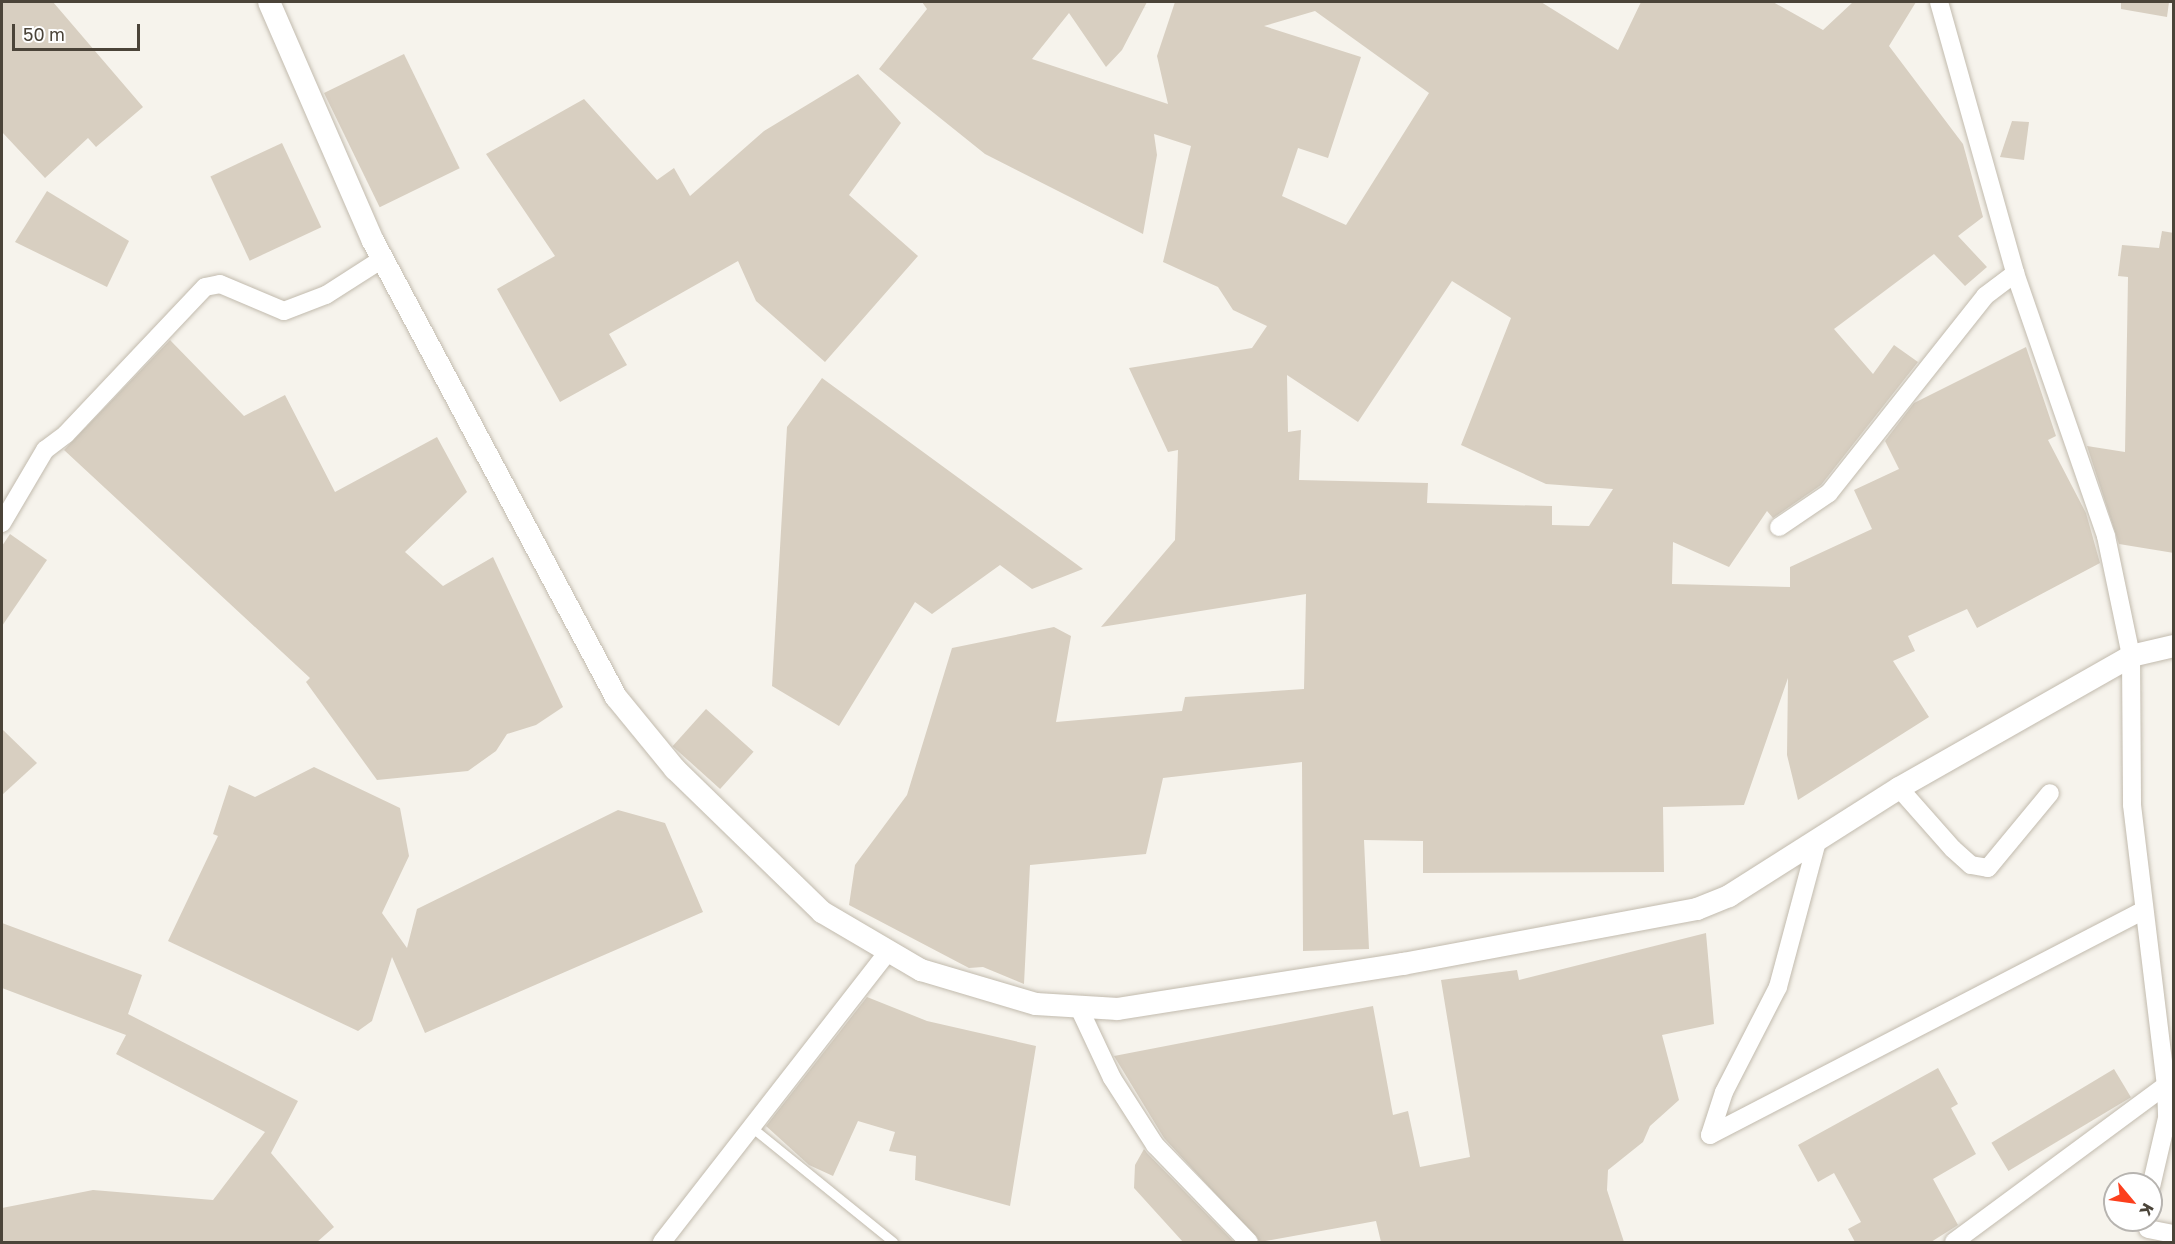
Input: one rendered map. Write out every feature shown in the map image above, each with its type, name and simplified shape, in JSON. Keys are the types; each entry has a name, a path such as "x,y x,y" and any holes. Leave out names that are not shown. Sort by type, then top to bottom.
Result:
{"street":[{"path":"269,2 382,259 616,697 643,735 822,912 885,954 1036,1004 1080,1010 1403,964 1697,909 1729,896 1899,788 2131,656 2174,646"},
{"path":"1939,2 2015,273 2106,536 2131,656 2132,805 2143,911 2170,1118 2155,1172"},
{"path":"2,523 45,450 66,434 206,286 220,284 284,312 326,295 382,259"},
{"path":"1779,527 1829,493 1985,296 2015,273"},
{"path":"1899,788 1953,849 1971,865 1988,868 2050,793"},
{"path":"1817,840 1778,987 1724,1092 1710,1135 2143,911"},
{"path":"662,1242 748,1124 885,954"},
{"path":"1080,1010 1112,1078 1155,1145 1249,1242"},
{"path":"1954,1242 2166,1085"},
{"path":"2157,1232 2174,1234"}],"lane":[{"path":"748,1124 893,1242"}],"building":[{"path":"2,2 53,2 143,107 96,147 88,138 45,178 2,132"},
{"path":"922,2 1147,2 1122,50 1106,67 1069,13 1032,59 1168,104 1157,56 1175,2 1541,2 1618,50 1641,2 1773,2 1823,30 1853,2 1916,2 1889,46 1963,144 1983,217 1958,236 1987,267 1965,286 1934,254 1834,329 1873,374 1894,345 1918,362 1821,485 1773,518 1767,511 1729,567 1673,542 1672,584 1790,587 1790,567 1872,529 1854,490 1899,469 1885,441 1914,403 2026,347 2056,436 2048,440 2086,513 2100,563 1977,628 1967,609 1908,636 1915,651 1893,661 1929,717 1798,800 1787,755 1788,678 1744,805 1663,807 1664,872 1423,873 1423,841 1364,840 1369,949 1303,951 1302,762 1163,778 1146,854 1030,865 1024,984 983,967 969,968 849,905 855,865 907,795 952,648 1054,627 1071,636 1056,722 1182,711 1185,697 1304,689 1306,594 1101,627 1175,540 1178,450 1168,452 1129,368 1252,348 1267,326 1233,310 1218,287 1163,262 1191,146 1154,134 1157,155 1143,234 985,154 879,69 927,9","holes":["1315,11 1429,93 1346,225 1282,196 1298,148 1328,158 1361,57 1264,26","1452,281 1511,318 1461,445 1546,484 1613,489 1589,526 1552,525 1552,506 1427,503 1428,483 1299,480 1301,430 1288,432 1287,375 1358,422"]},
{"path":"2121,2 2169,2 2167,17 2121,9"},
{"path":"404,54 460,168 380,207 324,93"},
{"path":"858,74 901,123 849,195 918,256 825,362 756,301 738,261 609,334 627,365 560,402 497,289 555,256 486,154 584,99 657,180 674,168 690,196 764,131"},
{"path":"2012,121 2029,122 2024,160 2000,157"},
{"path":"282,143 321,227 250,261 210,176"},
{"path":"47,191 129,241 107,287 15,242"},
{"path":"2162,231 2174,233 2174,553 2119,544 2087,446 2125,452 2128,277 2118,276 2122,245 2159,248"},
{"path":"170,340 244,416 285,395 335,492 437,437 467,492 405,552 443,586 493,557 563,707 536,725 507,734 496,751 468,771 377,780 306,682 310,678 64,450"},
{"path":"822,378 1083,569 1032,589 1000,565 932,614 915,602 839,726 772,686 787,427"},
{"path":"10,534 47,560 2,626 2,546"},
{"path":"706,709 754,752 720,789 673,746"},
{"path":"2,729 37,763 2,795"},
{"path":"314,767 400,808 409,856 382,913 407,948 417,909 618,810 665,823 703,912 425,1033 392,957 372,1021 358,1031 168,941 218,836 213,834 229,785 255,797"},
{"path":"2,923 142,975 128,1014 298,1101 271,1153 334,1227 317,1242 2,1242 2,1208 93,1190 213,1200 265,1132 116,1054 126,1035 2,988"},
{"path":"1706,933 1714,1024 1662,1035 1679,1100 1650,1126 1643,1142 1608,1170 1607,1190 1624,1242 1381,1242 1376,1221 1260,1242 1164,1138 1114,1056 1373,1006 1393,1115 1408,1111 1420,1167 1470,1157 1441,980 1517,970 1519,980"},
{"path":"867,997 927,1021 1036,1046 1010,1206 915,1180 916,1156 889,1151 895,1132 858,1121 833,1176 809,1165 766,1126"},
{"path":"1938,1068 1958,1104 1951,1108 1976,1154 1933,1179 1958,1225 1931,1242 1855,1242 1848,1229 1861,1222 1834,1173 1818,1182 1798,1145"},
{"path":"2114,1069 2131,1097 2008,1171 1991,1143"},
{"path":"1144,1149 1234,1242 1183,1242 1134,1188 1135,1165"}]}
